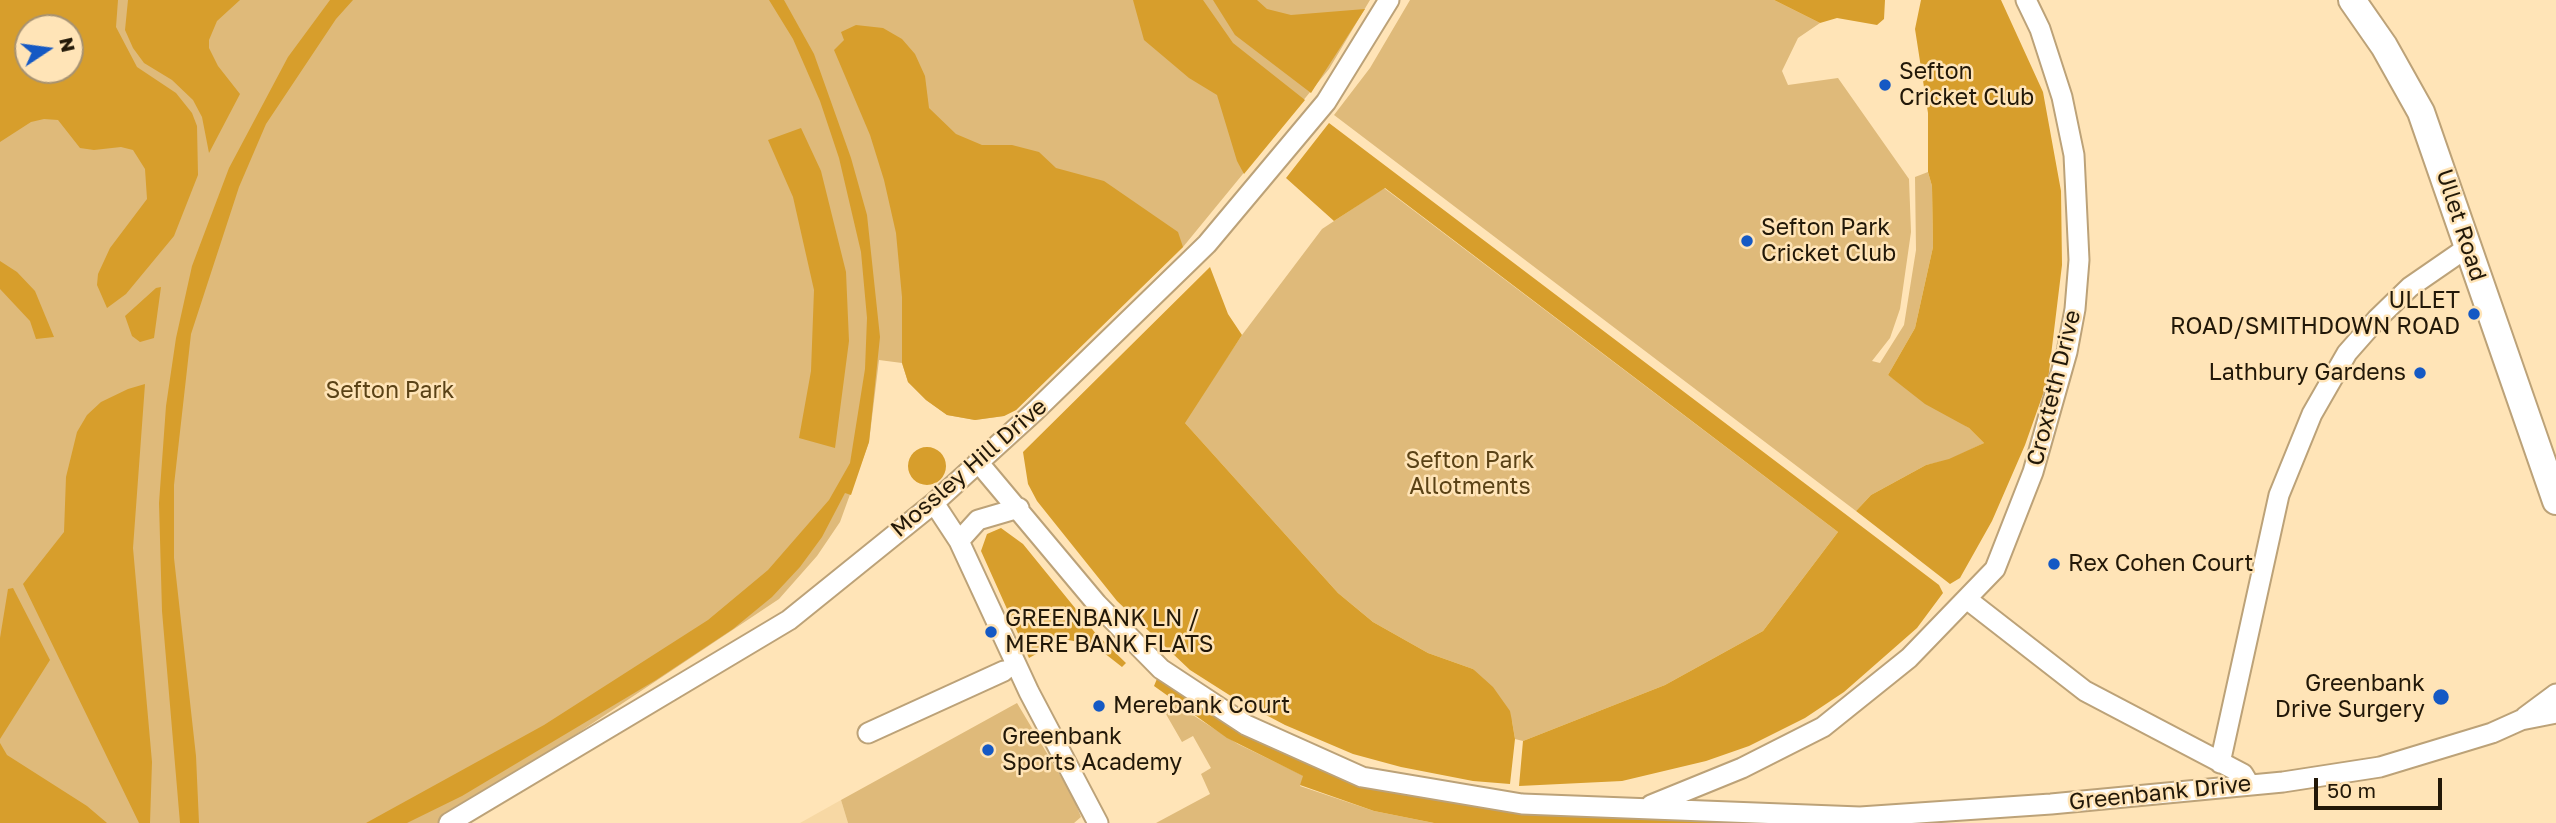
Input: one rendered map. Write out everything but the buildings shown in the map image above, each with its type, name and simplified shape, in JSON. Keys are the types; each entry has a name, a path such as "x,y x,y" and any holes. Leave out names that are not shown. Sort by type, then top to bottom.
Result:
{"main road":[{"name":"Ullet Road","path":"2353,0 2384,46 2421,112 2556,501"}],"street":[{"name":"Mossley Hill Drive","path":"449,823 789,620 933,503 1035,411 1208,244 1326,102 1389,0"},
{"name":"Croxteth Drive","path":"1643,808 1742,768 1823,727 1909,659 1995,569 2033,472 2067,352 2075,309 2079,248 2074,155 2062,97 2040,29 2026,0"},
{"path":"2220,763 2279,495 2312,414 2347,353 2377,320 2410,287 2468,247"},
{"name":"Greenbank Drive","path":"978,461 1097,604 1161,668 1246,725 1362,777 1522,804 1643,808 1826,820 2037,805 2249,784 2380,767 2492,733 2521,720 2556,713"},
{"path":"933,503 959,541 1029,692 1098,823"},
{"path":"959,541 978,520 1019,508"},
{"path":"1968,600 2085,691 2243,774 2249,784"},
{"path":"868,733 1004,671"},
{"path":"2521,720 2556,694"}],"shaded area":[{"path":"0,0 118,0 116,27 137,67 176,93 192,113 197,126 198,175 174,236 126,294 107,308 97,285 98,274 110,248 147,199 145,169 133,150 121,147 94,150 80,148 58,120 31,122 0,142"},
{"path":"128,0 240,0 217,21 209,40 209,48 218,66 240,94 209,153 202,117 193,100 172,80 144,63 133,48 125,30"},
{"path":"330,0 353,0 336,19 266,124 239,187 191,334 174,485 174,558 196,756 199,823 180,823 162,611 159,503 166,406 176,338 192,266 229,168 288,57"},
{"path":"769,0 784,0 814,54 851,158 867,215 880,337 869,442 851,495 845,493 822,537 800,567 772,597 733,629 656,680 462,796 407,823 366,823 544,725 708,620 768,570 829,500 850,463 865,369 867,318 861,252 839,158 820,101 793,39"},
{"path":"1133,0 1203,0 1233,43 1305,100 1244,174 1237,161 1217,95 1189,78 1144,40"},
{"path":"1213,0 1257,0 1267,9 1291,15 1365,9 1311,93 1235,35"},
{"path":"1774,0 1885,0 1884,19 1877,25 1837,18 1820,23"},
{"path":"1921,0 2001,0 2043,92 2061,191 2062,265 2048,380 2025,445 1992,521 1960,578 1950,584 1856,511 1871,495 1926,465 1949,459 1984,443 1969,428 1925,404 1888,375 1915,328 1933,247 1932,186 1928,172 1928,113 1915,29"},
{"path":"856,25 883,28 902,39 915,54 925,76 929,108 956,134 982,145 1012,145 1039,152 1056,168 1104,181 1178,232 1183,247 1016,410 1004,416 975,420 947,415 926,400 908,382 902,363 902,297 896,233 870,135 834,50 844,40 841,32"},
{"path":"1329,123 1939,585 1943,593 1917,628 1844,692 1805,718 1749,746 1706,761 1622,781 1519,786 1523,741 1665,685 1763,631 1838,532 1385,188 1334,221 1286,178"},
{"path":"801,128 821,171 846,272 849,341 835,448 799,438 811,371 814,290 793,197 768,140"},
{"path":"0,261 17,272 35,291 54,337 36,339 30,321 0,289"},
{"path":"1210,267 1228,314 1242,335 1185,423 1338,593 1373,622 1428,653 1473,669 1493,687 1510,711 1512,721 1515,739 1510,784 1473,781 1401,767 1353,754 1285,725 1234,698 1190,670 1117,601 1037,501 1028,484 1023,452"},
{"path":"161,287 154,338 140,342 132,336 125,316 156,288"},
{"path":"145,384 133,548 152,762 150,823 139,823 23,584 64,532 66,477 77,432 87,415 101,402"},
{"path":"927,447 941,452 946,466 941,480 927,485 913,480 908,466 913,452"},
{"path":"1001,528 1023,544 1097,635 1126,663 1122,667 1094,645 1063,639 1029,658 981,551 987,534"},
{"path":"13,588 50,660 0,739 0,638 8,589"},
{"path":"1161,669 1362,777 1462,794 1826,823 1434,823 1374,811 1300,785 1303,776 1227,738 1154,686"},
{"path":"0,743 7,755 87,806 107,823 0,823"},
{"path":"841,800 848,823 800,823"}],"green space":[{"name":"Sefton Park","path":"0,0 1370,0 1329,69 1183,247 1016,410 1004,416 975,420 947,415 926,400 908,382 902,363 879,360 869,442 840,522 817,556 779,599 443,823 0,823"},
{"path":"1410,0 1774,0 1820,23 1798,38 1782,71 1788,85 1838,78 1909,179 1911,232 1900,309 1890,338 1872,361 1880,363 1904,325 1916,250 1915,177 1928,172 1932,186 1933,247 1915,328 1888,375 1969,428 1984,443 1949,460 1926,465 1871,495 1856,511 1334,115 1370,68"},
{"name":"Sefton Park Allotments","path":"1384,188 1838,532 1763,631 1665,685 1523,741 1515,739 1512,721 1473,669 1428,653 1373,622 1338,593 1184,422 1242,335 1322,229"},
{"name":"Greenbank Sports Academy","path":"1017,703 1073,797 1081,817 1074,823 848,823 841,800"},
{"path":"1174,703 1238,744 1304,776 1300,786 1374,811 1434,823 1156,823 1210,794 1201,774 1211,768 1193,736 1182,742 1163,709"}],"place":[{"name":"Sefton Cricket Club","path":"1885,85"},
{"name":"Sefton Park Cricket Club","path":"1747,241"},
{"name":"ULLET ROAD/SMITHDOWN ROAD","path":"2474,314"},
{"name":"Lathbury Gardens","path":"2420,373"},
{"name":"Rex Cohen Court","path":"2054,564"},
{"name":"GREENBANK LN / MERE BANK FLATS","path":"991,632"},
{"name":"Greenbank Drive Surgery","path":"2441,697"},
{"name":"Merebank Court","path":"1099,706"},
{"name":"Greenbank Sports Academy","path":"988,750"}]}
